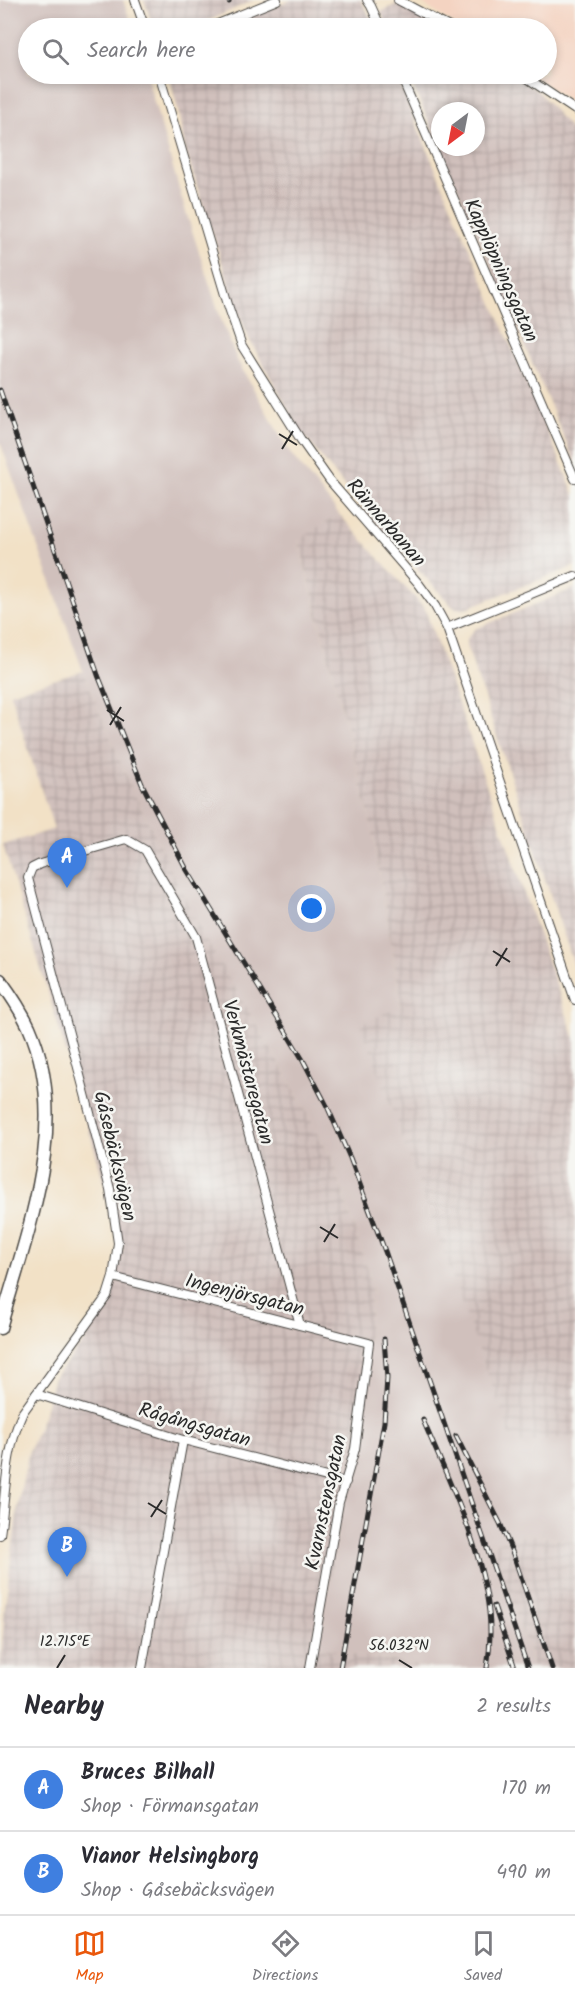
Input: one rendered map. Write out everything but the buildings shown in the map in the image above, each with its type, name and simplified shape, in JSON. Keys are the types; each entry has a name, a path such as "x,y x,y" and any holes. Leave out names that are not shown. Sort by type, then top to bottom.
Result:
{"highway":[{"path":"0,980 17,1005 29,1029 43,1072 46,1094 46,1131 39,1186 0,1328"}],"street":[{"path":"135,0 141,18"},
{"path":"233,18 277,0"},
{"path":"367,0 376,18"},
{"path":"398,0 432,18"},
{"name":"Rännarbanan","path":"162,84 242,346 301,440 330,481 419,584 447,628 575,1000"},
{"name":"Kapplöpningsgatan","path":"404,84 575,479"},
{"path":"536,84 575,110"},
{"path":"447,628 575,576"},
{"name":"Verkmästaregatan","path":"32,868 126,839 146,850 196,937 300,1325"},
{"name":"Gåsebäcksvägen","path":"0,1535 12,1442 23,1412 107,1296 113,1277 118,1243 110,1189 28,878 32,868"},
{"name":"Ingenjörsgatan","path":"113,1277 369,1343"},
{"name":"Kvarnstensgatan","path":"310,1668 339,1502 356,1449 369,1343"},
{"name":"Rågångsgatan","path":"36,1394 183,1440 346,1482"},
{"path":"142,1668 183,1440"}],"shaded area":[{"path":"0,0 123,0 129,18 18,18 18,84 149,84 184,206 237,360 290,453 339,514 298,540 372,829 401,1006 361,1024 513,1444 575,1437 575,1542 529,1534 491,1544 534,1668 431,1668 318,1647 346,1492 368,1343 373,1286 332,1159 281,1065 204,936 130,784 83,671 0,442"},
{"path":"144,0 254,0 214,18 150,18"},
{"path":"291,0 361,0 371,18 248,18"},
{"path":"417,0 575,0 575,104 544,84 557,84 557,18 445,18"},
{"path":"397,4 424,18 384,18 381,12"},
{"path":"172,84 399,84 575,496 575,566 464,609 456,608 369,516 301,432 249,339 185,149"},
{"path":"412,84 527,84 539,92 575,135 575,463 443,156 485,156 485,102 431,102 431,128"},
{"path":"339,514 425,609 575,1039 575,1437 513,1445 360,1023 401,1005 372,829 298,539"},
{"path":"575,588 575,968 466,644 468,637 475,629"},
{"path":"83,671 130,784 204,935 281,1065 332,1159 373,1286 368,1343 346,1492 318,1647 431,1668 0,1668 5,1606 19,1498 29,1451 43,1416 54,1377 83,1343 109,1297 121,1243 77,1087 3,845 54,829 10,693"},
{"path":"529,1534 575,1542 575,1668 534,1668 491,1544"}],"railway":[{"path":"0,390 98,675 142,784 187,870 303,1060 350,1158 386,1254 528,1668"},
{"path":"340,1668 384,1422 387,1378 384,1339"},
{"path":"423,1420 463,1514 479,1563 490,1619 487,1668"},
{"path":"456,1436 513,1554 552,1668"},
{"path":"494,1606 515,1668"}],"place":[{"name":"Bruces Bilhall","path":"67,888"},
{"name":"Vianor Helsingborg","path":"67,1577"}]}
